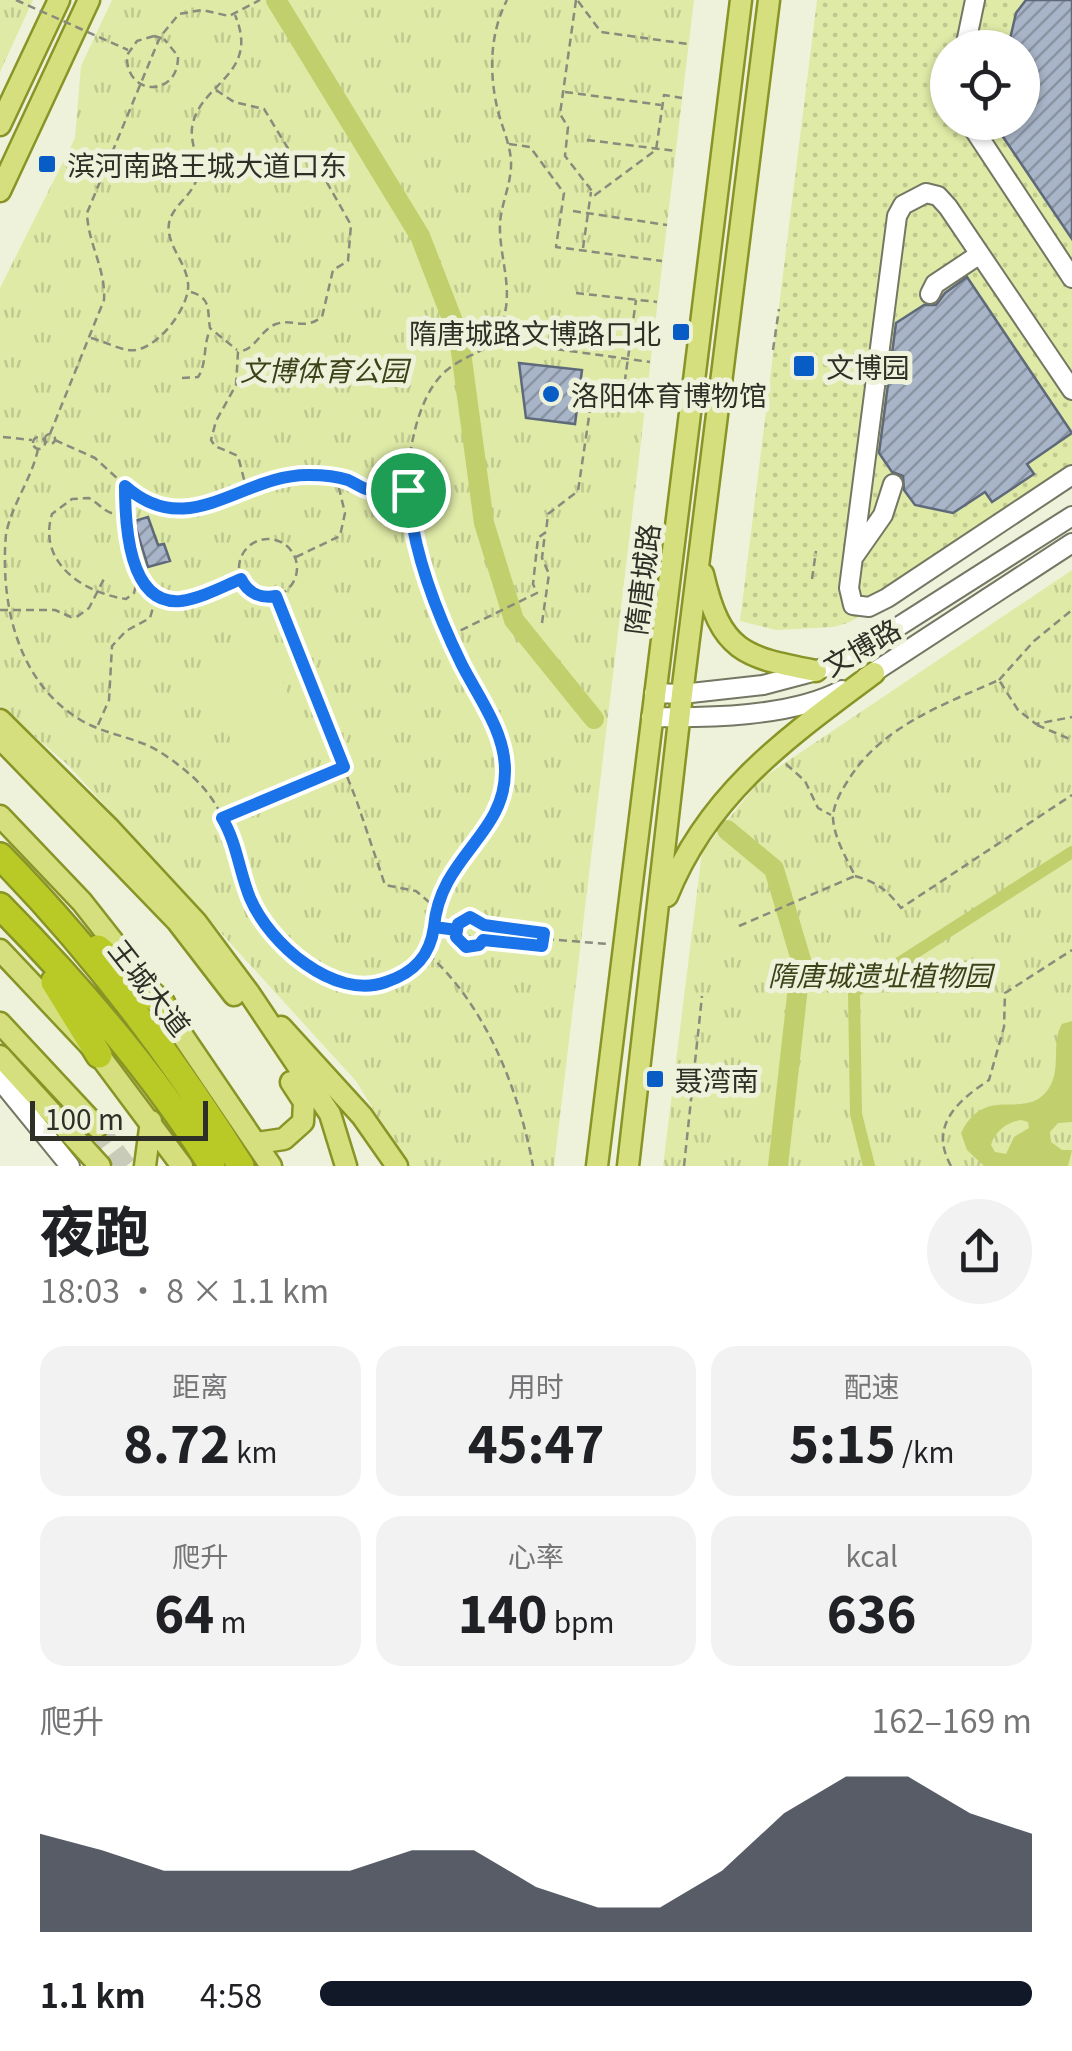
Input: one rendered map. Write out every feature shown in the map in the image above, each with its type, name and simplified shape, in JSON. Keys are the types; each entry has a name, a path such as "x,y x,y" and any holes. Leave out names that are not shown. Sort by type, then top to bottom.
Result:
{"highway":[{"name":"王城大道","path":"0,856 46,903 148,1030 242,1166"},
{"path":"46,903 162,1004"},
{"name":"王城大道","path":"0,906 118,1037 212,1166"},
{"path":"20,927 99,1056"}],"main road":[{"path":"0,125 59,0"},
{"path":"0,191 89,0"},
{"name":"隋唐城路","path":"597,1166 741,0"},
{"name":"隋唐城路","path":"628,1166 682,694 769,0"},
{"path":"700,558 710,604 726,636 758,660 816,671"},
{"path":"658,922 677,872 701,829 729,792 769,755 874,673"},
{"path":"0,720 183,908 250,992 362,1116 397,1166"},
{"path":"0,738 176,922 246,1010 304,1102 302,1122 284,1139 256,1142"},
{"name":"王城大道","path":"0,816 82,902 162,1004 271,1166"},
{"path":"0,950 99,1056 182,1166"},
{"path":"250,992 330,1114 346,1166"},
{"path":"0,1023 97,1127"},
{"path":"0,1056 100,1166"},
{"path":"146,1166 151,1121"}],"street":[{"path":"969,30 975,0"},
{"path":"980,140 1072,278"},
{"path":"1072,390 938,196 912,198 897,216 850,598 859,608 869,607 1072,475"},
{"path":"930,294 935,284 980,254"},
{"path":"852,560 883,515 893,484"},
{"path":"1028,504 1047,532"},
{"name":"文博路","path":"654,693 682,694 763,685 816,671 860,651 1072,516"},
{"name":"文博路","path":"651,717 774,710 827,698 874,673 1072,543"},
{"path":"0,1080 63,1163"}],"path":[{"path":"16,0 130,50"},
{"path":"38,449 6,532 0,583 2,610 12,638 48,693 78,718 148,746 177,763 202,786 234,837 251,901 288,952 336,980 380,985 414,969 427,953 446,880 494,818 506,769 502,741 449,636 428,576 408,490 416,427 431,393 446,370 486,350 500,330 506,305 500,222 511,160 491,71 494,38 507,0"},
{"path":"577,0 601,32 688,44"},
{"path":"577,0 560,114 568,127 565,156 595,195 656,149 664,95 682,98"},
{"path":"38,449 44,447 50,434 104,300 105,284 88,234 87,213 168,24 179,14 190,11 228,16 258,1"},
{"path":"90,338 130,351 146,346 181,314 188,291 184,264 168,232 171,214 197,179 192,131 196,113 237,62 241,34 234,14"},
{"path":"162,38 175,48 178,64 171,79 149,87 134,80 127,64 130,50 137,41 162,38"},
{"path":"216,90 234,102 264,110 292,156 312,156 351,224 348,261 334,270 322,317 305,326 278,323 262,334 254,346 238,352"},
{"path":"564,92 662,106"},
{"path":"586,140 676,151"},
{"path":"507,144 530,146 564,193 556,247 662,261"},
{"path":"583,250 591,190"},
{"path":"573,211 667,225"},
{"path":"182,378 198,377 204,369 210,328 208,302 188,291"},
{"path":"576,293 658,302"},
{"path":"542,624 549,574 542,558 548,514 578,491 594,383 624,387 636,300"},
{"path":"773,350 778,309"},
{"path":"552,318 548,348 650,362"},
{"path":"210,328 229,340 238,352 236,385 216,421 211,440 215,446 238,456 247,491"},
{"path":"50,434 95,458 142,502 166,509 223,500 278,479 306,475 336,478 366,489 408,490"},
{"path":"3,437 40,437 50,444 55,440"},
{"path":"34,440 38,449"},
{"path":"295,558 340,536 345,513 336,478"},
{"path":"125,486 128,543 150,592 177,602 241,579"},
{"path":"125,513 104,512 96,502 82,496 62,504 52,514 50,540 59,564 96,592 126,598 134,593 139,572"},
{"path":"544,608 532,584 538,538 546,532"},
{"path":"256,542 282,542 295,558 294,581 276,596 251,592 241,579 241,556 256,542"},
{"path":"812,579 816,551"},
{"path":"2,610 55,610 78,616 89,608 105,577"},
{"path":"449,636 535,595"},
{"path":"97,727 110,700 112,646 126,631 150,618 156,596"},
{"path":"276,596 344,767 385,886 416,891 436,908"},
{"path":"856,876 838,838 833,816 855,768 879,743 932,709 999,680 1034,641 1072,610"},
{"path":"999,680 1018,710 1036,724 1072,740"},
{"path":"1036,724 1072,717"},
{"path":"784,763 805,781 818,808 833,816"},
{"path":"222,818 344,767"},
{"path":"739,926 856,876 875,882 901,908 1072,795"},
{"path":"483,940 542,946 544,933 484,925 470,917 458,924 456,937 466,947 479,945 486,934 484,925"},
{"path":"434,927 457,930"},
{"path":"543,939 625,945"},
{"path":"951,1166 944,1150 945,1130 952,1110 964,1094 989,1080 1004,1027 1005,993 1072,950"},
{"path":"427,953 461,988 497,1054 533,1166"},
{"path":"684,1166 702,996"}],"green space":[{"path":"0,0 33,0 0,72"},
{"name":"文博体育公园","path":"112,0 694,0 554,1166 408,1166 356,1081 68,765 0,706 0,288 75,138 81,66"},
{"path":"817,0 1072,0 1072,485 909,592 847,623 776,630 740,621"},
{"name":"隋唐城遗址植物园","path":"1072,570 1072,1166 663,1166 702,852 761,779"},
{"path":"267,644 313,754 248,781 202,671"}],"shaded area":[{"path":"1072,1021 1072,1122 1058,1123 1050,1132 1051,1142 1062,1150 1072,1150 1068,1166 984,1166 967,1150 961,1133 981,1110 1027,1103 1047,1091 1052,1083 1062,1024","holes":["1016,1121 1028,1122 1029,1128 1014,1137 1006,1154 995,1152 991,1145 1002,1128"]}],"building":[{"path":"1026,0 1072,0 1072,239 1005,140 1040,140 1040,30 1012,30 1016,13"},
{"path":"967,277 1072,433 1027,464 1034,474 992,502 985,492 953,513 915,505 904,490 903,476 892,472 879,453 896,323 924,305 936,305"},
{"name":"洛阳体育博物馆","path":"519,363 582,370 575,424 526,418"},
{"path":"148,517 158,545 164,544 170,561 148,567 134,521"}],"waterway":[{"path":"276,0 420,236 459,337 484,523 514,620 594,719"},
{"path":"727,830 774,869 801,960 778,1166"},
{"path":"869,1166 856,1114 854,992 1072,852"}],"tunnel":[{"path":"97,1127 126,1166"}],"place":[{"name":"滨河南路王城大道口东","path":"47,164"},
{"name":"隋唐城路文博路口北","path":"681,332"},
{"name":"文博园","path":"804,366"},
{"name":"洛阳体育博物馆","path":"551,394"},
{"name":"聂湾南","path":"655,1079"}],"route":[{"path":"408,490 366,489 348,480 306,475 278,479 223,500 166,509 142,502 125,486 128,543 150,592 177,602 241,579 251,592 276,596 344,767 222,818 234,837 251,901 269,930 288,952 311,968 336,980 359,984 380,985 414,969 427,953 434,927 457,930 458,924 470,917 484,925 544,933 542,946 483,940 479,945 466,947 456,937 457,930 434,927 436,906 446,880 494,818 506,769 502,741 436,608 408,490"}]}
